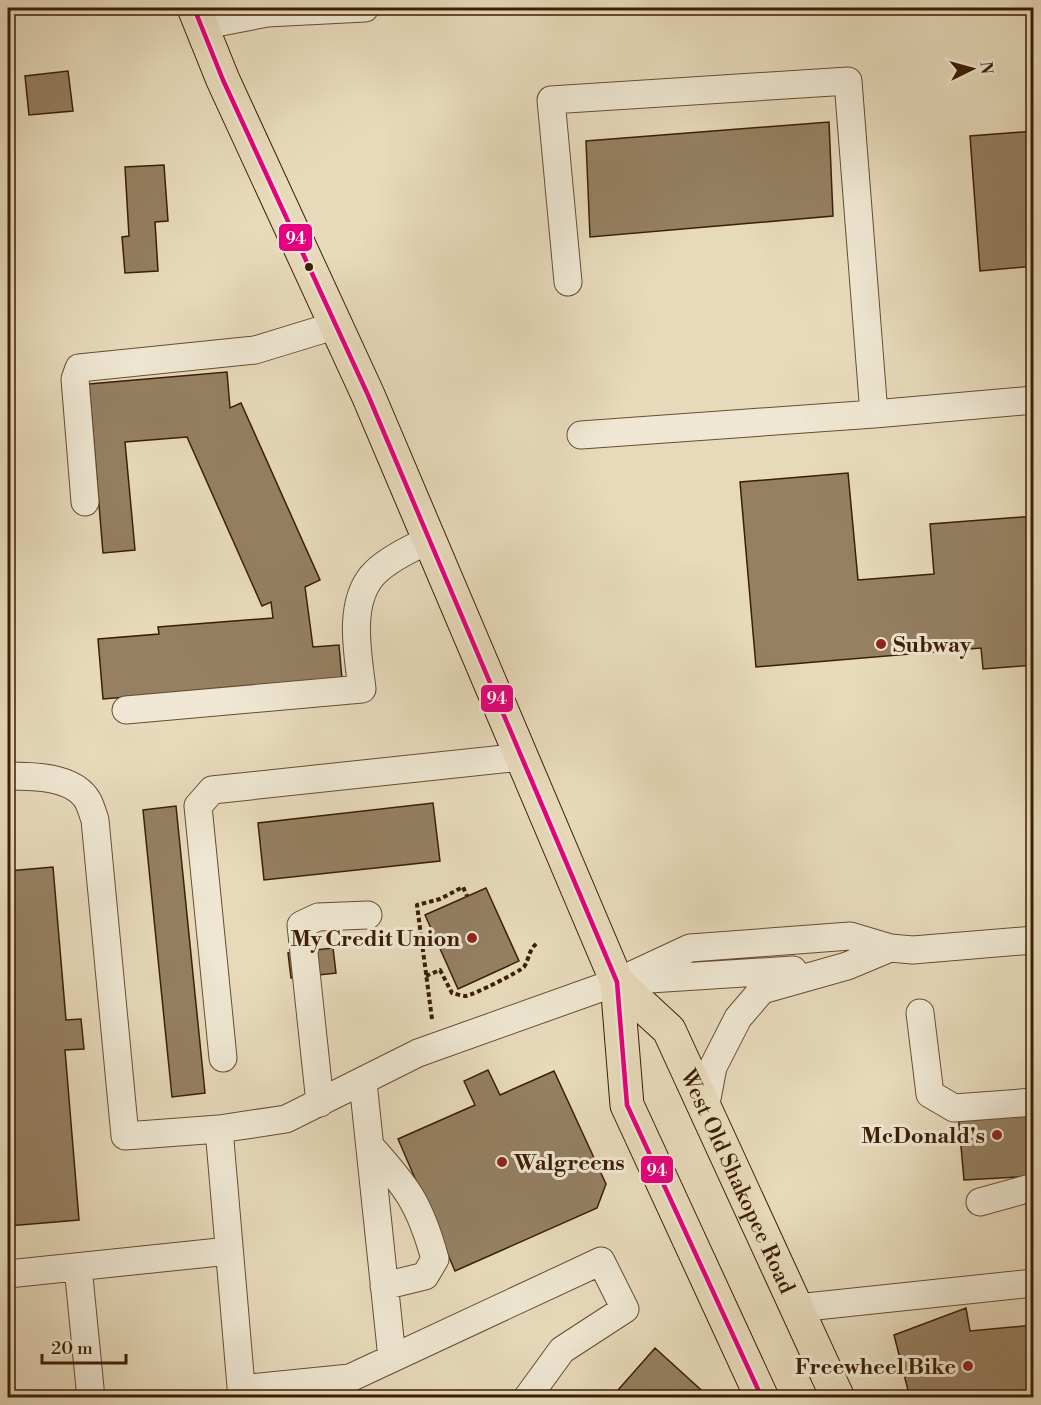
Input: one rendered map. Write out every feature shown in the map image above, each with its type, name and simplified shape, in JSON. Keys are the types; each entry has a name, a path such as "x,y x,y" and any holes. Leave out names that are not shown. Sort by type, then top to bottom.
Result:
{"main road":[{"name":"West Old Shakopee Road","path":"197,17 337,325 617,982 627,1105 761,1397"},
{"name":"West Old Shakopee Road","path":"617,982 669,1030 838,1398"}],"street":[{"path":"197,17 365,8"},
{"path":"568,282 550,100 848,81 874,414"},
{"path":"85,502 75,379 79,368 255,350 337,325"},
{"path":"581,435 1034,400"},
{"path":"126,710 362,689 357,648 361,596 372,577 386,564 429,539"},
{"path":"223,1058 198,806 212,790 522,757"},
{"path":"8,776 51,779 69,785 88,800 95,820 125,1136 219,1129 286,1119 435,1047 617,982 690,948 850,936 890,948 914,950 1034,940"},
{"path":"320,1103 302,925 318,916 368,915"},
{"path":"705,1109 713,1067 738,1018 762,990 847,966 890,948"},
{"path":"617,982 847,966"},
{"path":"920,1013 930,1094 954,1108 1034,1102"},
{"path":"363,1082 392,1358"},
{"path":"219,1129 241,1394 350,1378 601,1261 625,1309 562,1350 527,1398"},
{"path":"370,1146 406,1186 426,1224 435,1259 426,1276 384,1286"},
{"path":"980,1202 1034,1187"},
{"path":"8,1274 229,1251"},
{"path":"78,1267 91,1398"},
{"path":"797,1308 1034,1283"}],"path":[{"path":"435,1047 417,904 440,898 463,887 467,896"},
{"path":"426,976 440,970 452,993 466,996 483,990 502,978 517,974 525,966 528,951 537,944"}],"building":[{"path":"68,71 73,111 29,115 25,76"},
{"path":"829,122 833,216 590,237 586,141"},
{"path":"1034,131 1034,266 980,271 970,136"},
{"path":"164,165 168,221 155,222 158,271 125,273 122,237 129,236 125,167"},
{"path":"227,372 230,408 241,403 320,580 305,587 313,647 339,645 342,679 103,699 98,639 159,634 158,627 273,618 271,602 262,606 187,437 125,442 135,550 103,553 89,384"},
{"path":"848,473 858,580 934,574 930,524 1034,516 1034,665 983,669 981,648 756,667 740,482"},
{"path":"433,803 440,861 264,880 258,823"},
{"path":"176,806 205,1093 172,1097 143,810"},
{"path":"53,867 66,1020 81,1019 84,1049 65,1050 79,1220 8,1226 8,871"},
{"name":"My Credit Union","path":"486,888 519,961 458,989 425,915"},
{"path":"333,948 336,973 291,978 288,953"},
{"name":"Walgreens","path":"488,1070 500,1095 554,1071 606,1184 597,1208 455,1271 398,1139 475,1105 464,1081"},
{"name":"McDonald's","path":"1034,1107 1034,1176 964,1180 958,1113"},
{"name":"Freewheel Bike","path":"966,1308 970,1331 1034,1325 1034,1398 910,1398 894,1335"},
{"path":"655,1348 710,1398 611,1398"}],"transit line":[{"name":"94","path":"194,8 223,80 368,395 617,982 627,1105 762,1398"}],"place":[{"name":"Subway","path":"881,644"},
{"name":"My Credit Union","path":"472,938"},
{"name":"McDonald's","path":"997,1135"},
{"name":"Walgreens","path":"502,1162"},
{"name":"Freewheel Bike","path":"968,1366"}]}
